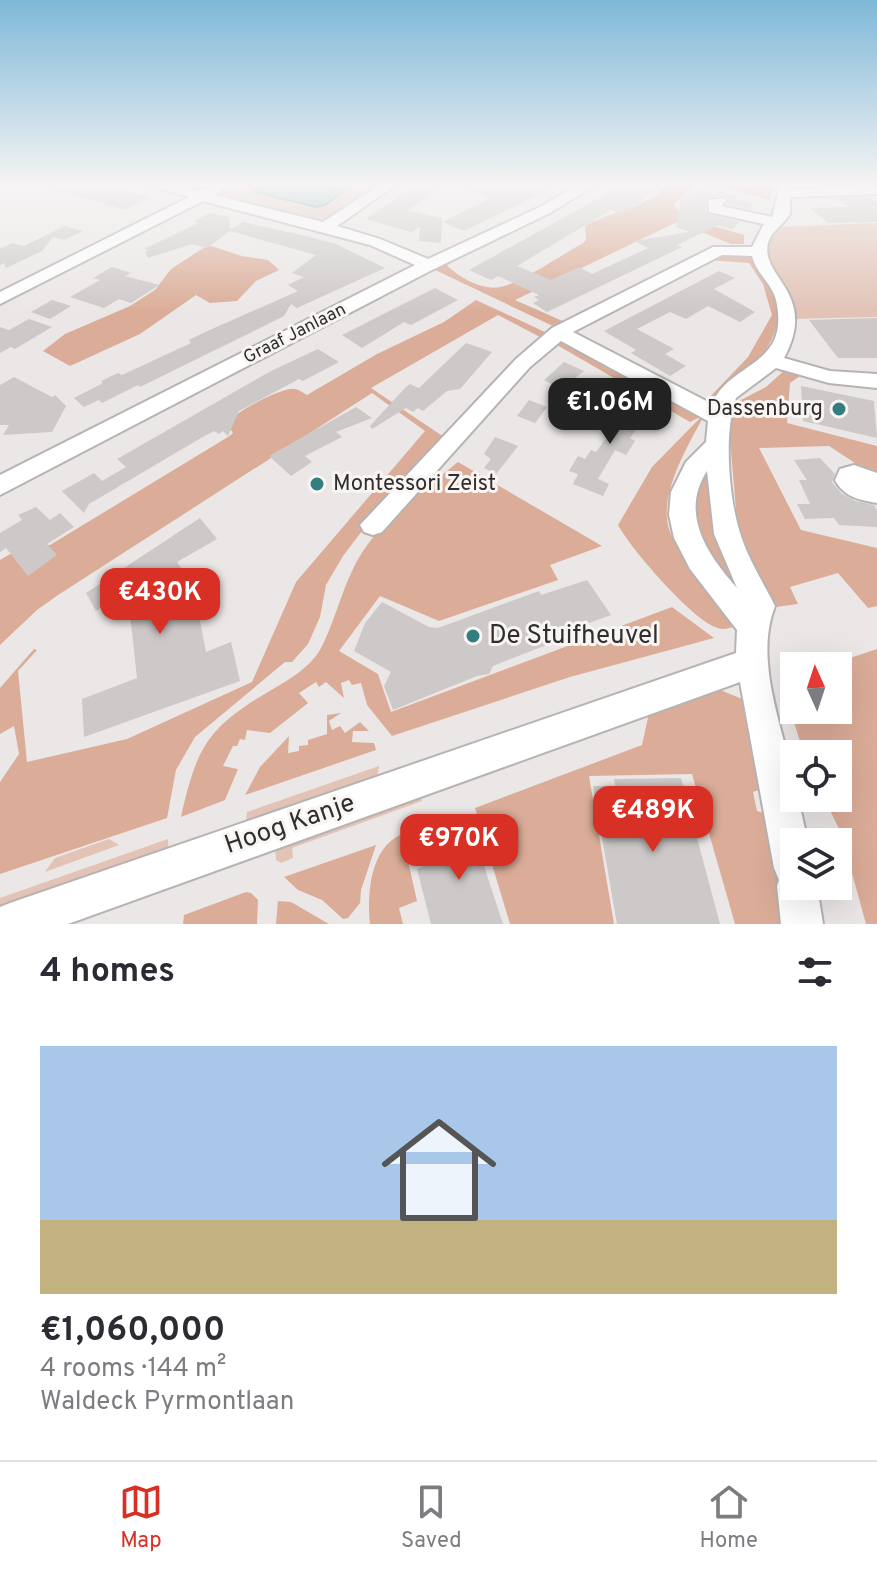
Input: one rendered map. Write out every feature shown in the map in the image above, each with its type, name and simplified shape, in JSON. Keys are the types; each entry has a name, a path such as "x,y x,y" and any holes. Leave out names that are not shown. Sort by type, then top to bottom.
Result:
{"street":[{"path":"0,290 132,226"},
{"path":"0,299 138,226"},
{"path":"0,308 143,226"},
{"path":"322,226 375,242 429,265"},
{"name":"Graaf Janlaan","path":"2,482 511,226"},
{"path":"770,226 761,252 764,271 785,299 785,329 774,361 726,397 719,417 717,445 727,534 760,606 752,626 752,663 786,828"},
{"path":"373,525 523,363 559,332 719,250 761,252"},
{"path":"559,332 719,417"},
{"path":"774,361 829,377 877,381"},
{"path":"717,445 695,463 684,487 681,510 686,536 711,580 752,626"},
{"path":"877,483 854,474 847,480 861,491 877,493"},
{"name":"Hoog Kanje","path":"10,924 752,663"},
{"path":"799,900 802,924"}],"shaded area":[{"path":"585,226 668,226 515,300 567,323 557,328 431,268 444,262 478,285 500,287 530,274 586,240"},
{"path":"687,226 714,226 744,235 744,244 731,244"},
{"path":"877,226 877,317 789,319 792,297 773,273 768,257 776,227"},
{"path":"208,245 242,256 268,260 279,270 256,281 237,301 210,303 196,295 140,334 70,366 43,351 65,334 130,306 155,290 171,269"},
{"path":"724,252 754,256 775,293 778,315 775,331 759,360 713,408 570,333 574,331 706,401 748,357 772,315 763,284 749,263 708,260"},
{"path":"476,300 547,333 540,337 498,315 371,388 447,439 378,510 343,556 326,585 320,617 308,644 292,662 285,662 195,737 176,770 167,818 0,874 0,782 19,754 14,726 0,734 0,688 34,649 37,650 18,671 27,762 127,739 252,682 296,582 425,431 372,393 58,595 0,645 0,560 31,542 50,545 228,437 233,433 226,423 259,401 289,389 297,389 307,395 377,354 444,322"},
{"path":"561,338 705,414 671,485 667,515 669,529 681,555 733,627 717,628 691,610 648,565 618,525 652,467 702,416 690,422 557,345"},
{"path":"786,369 803,374 790,383 787,423 877,446 877,471 858,465 829,446 759,448 801,530 877,548 877,606 868,608 838,573 790,587 798,604 768,608 737,520 729,429 737,402 766,387"},
{"path":"458,462 602,546 550,565 558,580 439,621 380,596 339,651 378,674 391,712 672,607 714,638 570,677 392,736 367,705 361,683 352,685 349,680 341,683 344,698 326,682 319,687 316,682 299,693 308,703 270,733 247,730 245,740 240,739 237,746 233,746 223,766 238,769 225,800 181,817 193,772 209,740 233,715 310,662 325,641 352,571 372,538 398,511"},
{"path":"711,465 743,607 691,524 699,482"},
{"path":"877,649 877,924 866,924 852,873 852,828 839,828 831,812 852,812 852,740 800,740 795,724 852,724 852,657"},
{"path":"710,686 745,700 759,790 753,792 757,811 770,815 780,876 780,900 784,900 788,924 735,924 692,774 589,776 614,924 510,924 475,808 642,745 651,704"},
{"path":"341,713 329,721 332,730 340,726 345,733 360,722 369,731 353,731 352,742 374,743 376,750 245,795 260,767 289,736 288,753 299,751 299,746 308,745 308,740 327,734 327,715"},
{"path":"379,766 377,779 368,787 366,779 267,814 268,822 245,829 247,812"},
{"path":"418,787 422,801 292,848 293,858 281,863 276,860 275,847"},
{"path":"402,834 417,901 399,908 403,924 370,924 370,886 377,860 391,841"},
{"path":"109,839 119,845 45,872 55,858"},
{"path":"168,839 169,858 144,856 0,907 0,898"},
{"path":"376,845 361,890 360,903 348,918 343,919 322,900 298,890 284,877"},
{"path":"246,892 258,900 257,924 183,924 184,915"},
{"path":"278,901 291,902 329,924 276,924"}],"building":[{"path":"65,226 83,231 64,240 53,237 42,251 6,268 4,263 0,265 0,249 12,243 24,246"},
{"path":"192,226 230,226 230,229 262,226 336,244 385,268 297,308 291,304 284,316 268,324 140,387 138,385 102,403 99,400 84,407 74,398 103,383 101,381 118,373 122,375 191,343 189,340 203,333 298,291 288,285 304,277 292,273 316,255 230,231 207,248 192,244 148,258 145,252 149,250 144,249"},
{"path":"391,226 442,226 441,243 419,241 420,227 411,232"},
{"path":"453,226 474,226 464,231"},
{"path":"548,226 584,226 517,266 551,280 579,267 592,274 648,248 634,241 689,232 676,226 716,226 677,245 682,247 547,312 533,303 539,300 534,297 539,295 498,276 491,280 469,270"},
{"path":"112,267 131,273 125,276 159,285 131,303 119,299 104,308 70,297 100,280 93,278"},
{"path":"719,271 735,278 714,289 755,312 740,322 708,306 686,319 670,312 637,329 674,349 665,354 686,366 670,376 631,353 636,350 604,331"},
{"path":"435,288 458,300 411,325 404,322 362,348 342,335"},
{"path":"52,300 71,306 50,319 31,312"},
{"path":"877,318 877,358 838,358 809,320"},
{"path":"29,319 52,327 15,349 11,347 0,353 0,327 9,330"},
{"path":"466,343 492,352 460,389 447,391 423,411 418,408 413,412 406,408 372,429 370,426 405,388 410,384 419,388"},
{"path":"318,349 339,362 239,411 228,436 223,431 219,434 214,431 89,504 84,513 62,491 94,473 102,481 126,467 117,459 271,371"},
{"path":"564,362 584,371 561,389 544,380"},
{"path":"14,377 52,397 55,395 66,406 52,432 3,435 9,425 0,425 0,385"},
{"name":"Dassenburg","path":"801,386 874,401 877,438 803,421"},
{"path":"631,396 652,407 630,438 635,441 626,455 615,450 598,479 609,484 603,496 573,484 578,474 569,471 578,456 585,459 591,450 596,452 611,431 606,429"},
{"path":"529,400 547,407 535,423 517,416"},
{"path":"356,407 372,418 336,432 342,437 305,456 312,462 291,476 269,456"},
{"path":"495,437 518,446 496,474 484,468 491,459 484,454"},
{"path":"820,458 835,474 832,482 841,493 855,501 874,505 877,527 839,525 834,518 805,519 797,504 810,504 799,480 807,480 794,460"},
{"path":"36,507 50,520 60,513 74,527 47,544 57,555 28,576 6,548 0,552 0,533 22,520 18,515"},
{"path":"200,518 217,539 177,562 193,585 206,652 231,642 240,681 84,737 82,699 137,678 130,614 119,597 96,611 86,593"},
{"name":"De Stuifheuvel","path":"587,580 611,615 564,632 567,637 493,666 489,674 393,710 384,686 391,672 354,651 365,623 382,602 429,627 438,628 539,591 541,595"},
{"path":"681,778 720,924 617,924 593,786 615,786 614,779"},
{"path":"469,820 503,924 431,924 417,869 442,859 435,833"}],"place":[{"name":"Dassenburg","path":"839,409"},
{"name":"Montessori Zeist","path":"317,484"},
{"name":"De Stuifheuvel","path":"473,636"}]}
